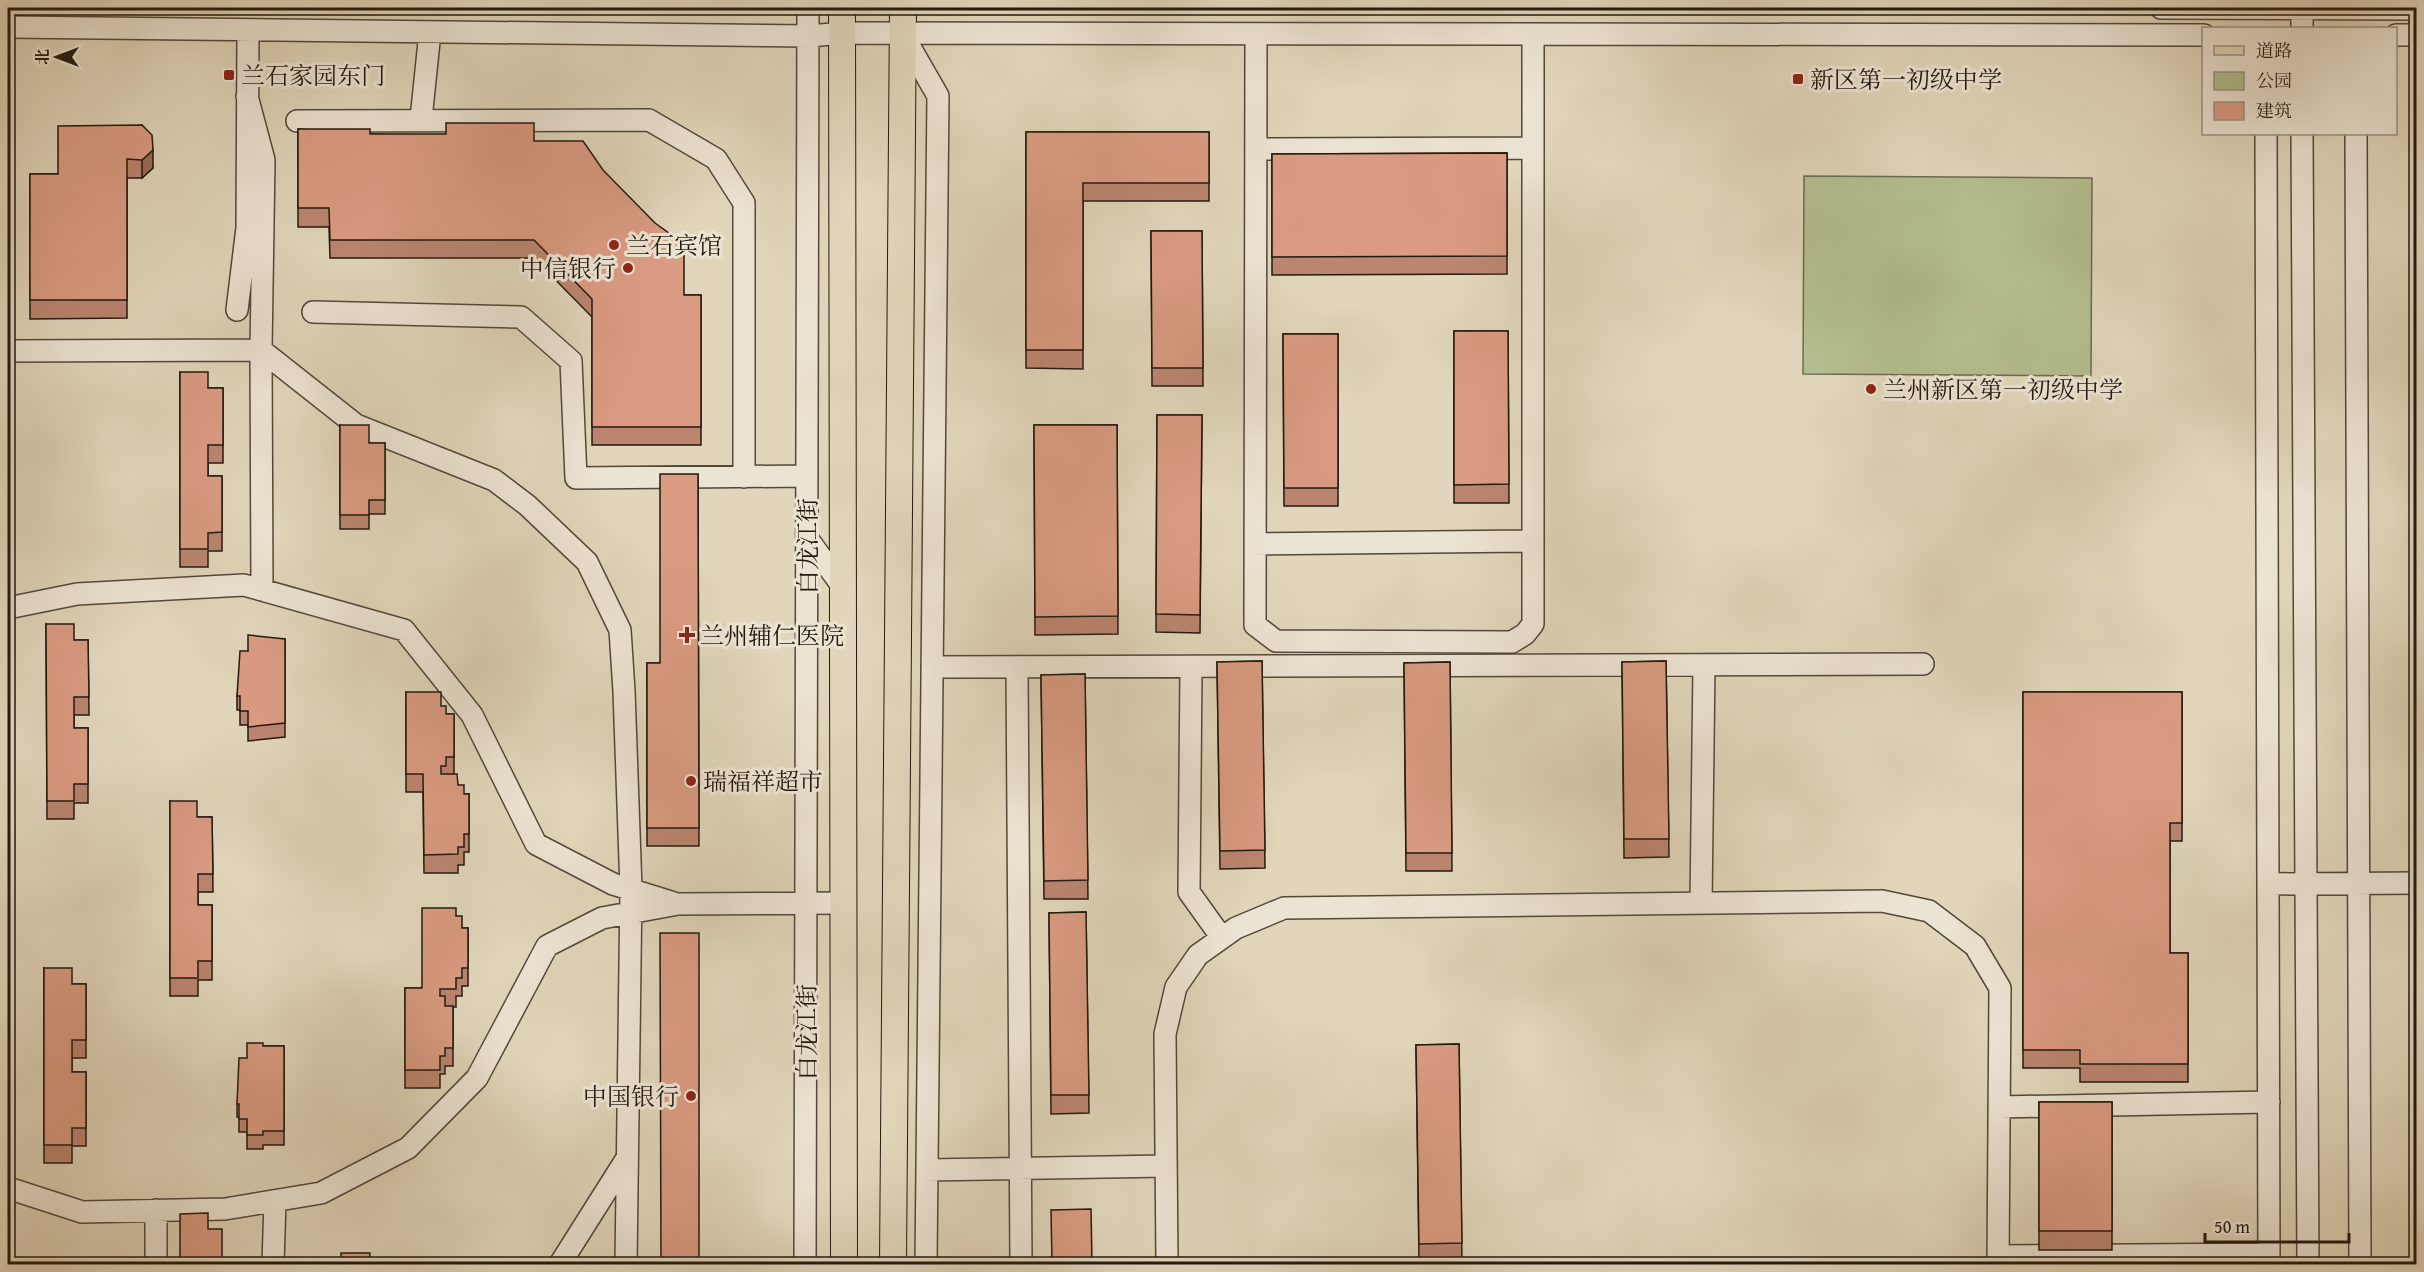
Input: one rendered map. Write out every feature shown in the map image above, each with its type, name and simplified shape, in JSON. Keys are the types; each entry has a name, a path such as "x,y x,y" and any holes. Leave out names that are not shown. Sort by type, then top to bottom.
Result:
{"main road":[{"path":"894,1264 903,8"},
{"name":"白龙江街","path":"842,20 844,1264"}],"street":[{"name":"白龙江街","path":"805,1264 810,36 808,8"},
{"path":"2161,8 2302,15 2355,15 2416,9"},
{"path":"8,27 810,36 842,20 903,34 2202,35"},
{"path":"237,310 247,228 248,30"},
{"path":"422,119 430,32"},
{"path":"903,34 938,96 926,1264"},
{"path":"1256,34 1255,625 1276,640 1512,642 1525,634 1533,624 1533,35"},
{"path":"2397,35 2416,35"},
{"path":"248,96 264,160 261,350 262,590"},
{"path":"297,121 649,120 716,159 744,203 744,477"},
{"path":"1167,1264 1165,1034 1176,987 1198,956 1236,928 1284,908 1882,901 1929,912 1975,946 2000,988 1998,1260 2269,1259 2266,135"},
{"path":"2302,135 2308,1264"},
{"path":"2356,135 2360,1264"},
{"path":"1256,149 1533,148"},
{"path":"313,312 521,317 572,361 576,478 807,476"},
{"path":"8,351 261,350 356,424 494,480 527,505 587,562 620,630 631,890 626,1264"},
{"path":"807,538 843,587"},
{"path":"1255,544 1533,541"},
{"path":"8,608 77,594 244,585 404,630 472,715 536,844 613,884 678,904"},
{"path":"932,668 1923,664"},
{"path":"1701,903 1704,665"},
{"path":"1017,667 1021,1264"},
{"path":"1191,667 1189,892 1222,938"},
{"path":"2268,884 2416,883"},
{"path":"8,1188 82,1212 225,1209 321,1193 408,1148 477,1078 547,946 602,918 678,904 843,903"},
{"path":"1999,1107 2269,1102"},
{"path":"560,1264 627,1158"},
{"path":"927,1170 1166,1166"},
{"path":"273,1264 275,1200"},
{"path":"156,1210 156,1264"}],"green space":[{"path":"1804,176 2092,178 2091,376 1803,374"}],"building":[{"path":"446,123 534,123 534,141 583,141 603,170 655,223 684,244 684,295 701,295 701,427 592,427 592,299 534,240 330,240 329,208 298,208 298,129 370,129 370,134 446,134"},
{"path":"142,125 152,135 153,150 142,160 127,159 127,300 30,300 30,174 58,174 58,126"},
{"path":"1026,132 1209,132 1209,183 1083,183 1083,350 1026,350"},
{"path":"1507,153 1507,256 1272,257 1272,154"},
{"path":"1151,231 1202,231 1203,368 1152,368"},
{"path":"1454,331 1508,331 1509,484 1454,485"},
{"path":"1283,334 1338,334 1338,488 1284,488"},
{"path":"180,372 208,372 208,388 223,388 223,445 208,445 208,476 222,476 222,532 208,533 208,549 180,549"},
{"path":"8,385 11,385 11,442 8,442"},
{"path":"1157,415 1202,415 1200,615 1156,614"},
{"path":"340,425 369,425 369,443 385,443 385,500 369,500 369,515 340,515"},
{"path":"1034,425 1117,425 1118,616 1035,617"},
{"path":"8,473 11,473 11,529 8,529"},
{"path":"660,474 698,474 699,828 647,828 647,663 660,663"},
{"path":"46,624 74,624 74,640 88,640 89,697 74,697 74,728 88,728 88,784 74,784 74,801 47,801"},
{"path":"248,635 285,639 285,723 248,727 248,711 240,711 240,696 237,696 240,651 248,651"},
{"path":"1262,661 1265,850 1220,851 1217,662"},
{"path":"1666,661 1669,839 1624,839 1622,662"},
{"path":"1450,662 1452,853 1406,853 1404,663"},
{"path":"1085,674 1088,880 1044,881 1041,675"},
{"path":"406,692 441,692 441,706 446,706 446,714 454,714 454,757 446,757 446,766 441,766 441,774 457,774 458,785 464,785 464,794 469,794 469,834 464,834 464,847 458,847 458,854 424,855 423,774 406,774"},
{"path":"2023,692 2182,692 2182,823 2170,823 2170,953 2188,953 2188,1064 2080,1064 2080,1050 2023,1050"},
{"path":"170,801 197,801 197,817 212,817 213,874 198,874 198,905 212,905 212,961 198,961 198,978 170,978"},
{"path":"422,908 456,908 456,916 462,916 462,928 468,928 468,968 462,968 462,978 456,978 456,989 440,989 440,996 445,996 445,1006 453,1006 453,1048 445,1048 445,1056 440,1056 440,1070 405,1070 405,988 422,988"},
{"path":"1086,912 1089,1095 1051,1095 1049,913"},
{"path":"660,933 699,933 699,1264 661,1264"},
{"path":"44,968 72,968 72,984 86,984 86,1040 72,1040 72,1072 86,1072 86,1128 72,1128 72,1145 44,1145"},
{"path":"247,1043 284,1046 284,1131 263,1131 263,1135 247,1135 247,1119 239,1119 239,1104 237,1104 239,1058 247,1058"},
{"path":"1459,1044 1462,1243 1419,1244 1416,1045"},
{"path":"2039,1102 2112,1102 2112,1231 2039,1231"},
{"path":"1091,1209 1092,1264 1052,1264 1051,1210"},
{"path":"208,1213 208,1229 222,1229 222,1264 180,1264 180,1214"},
{"path":"341,1253 370,1253 370,1264 341,1264"},
{"path":"2086,1259 2184,1259 2184,1264 2086,1264"}],"place":[{"name":"兰石家园东门","path":"229,75"},
{"name":"新区第一初级中学","path":"1798,79"},
{"name":"兰石宾馆","path":"614,245"},
{"name":"中信银行","path":"628,268"},
{"name":"兰州新区第一初级中学","path":"1871,389"},
{"name":"兰州辅仁医院","path":"687,635"},
{"name":"瑞福祥超市","path":"691,781"},
{"name":"中国银行","path":"691,1096"}]}
